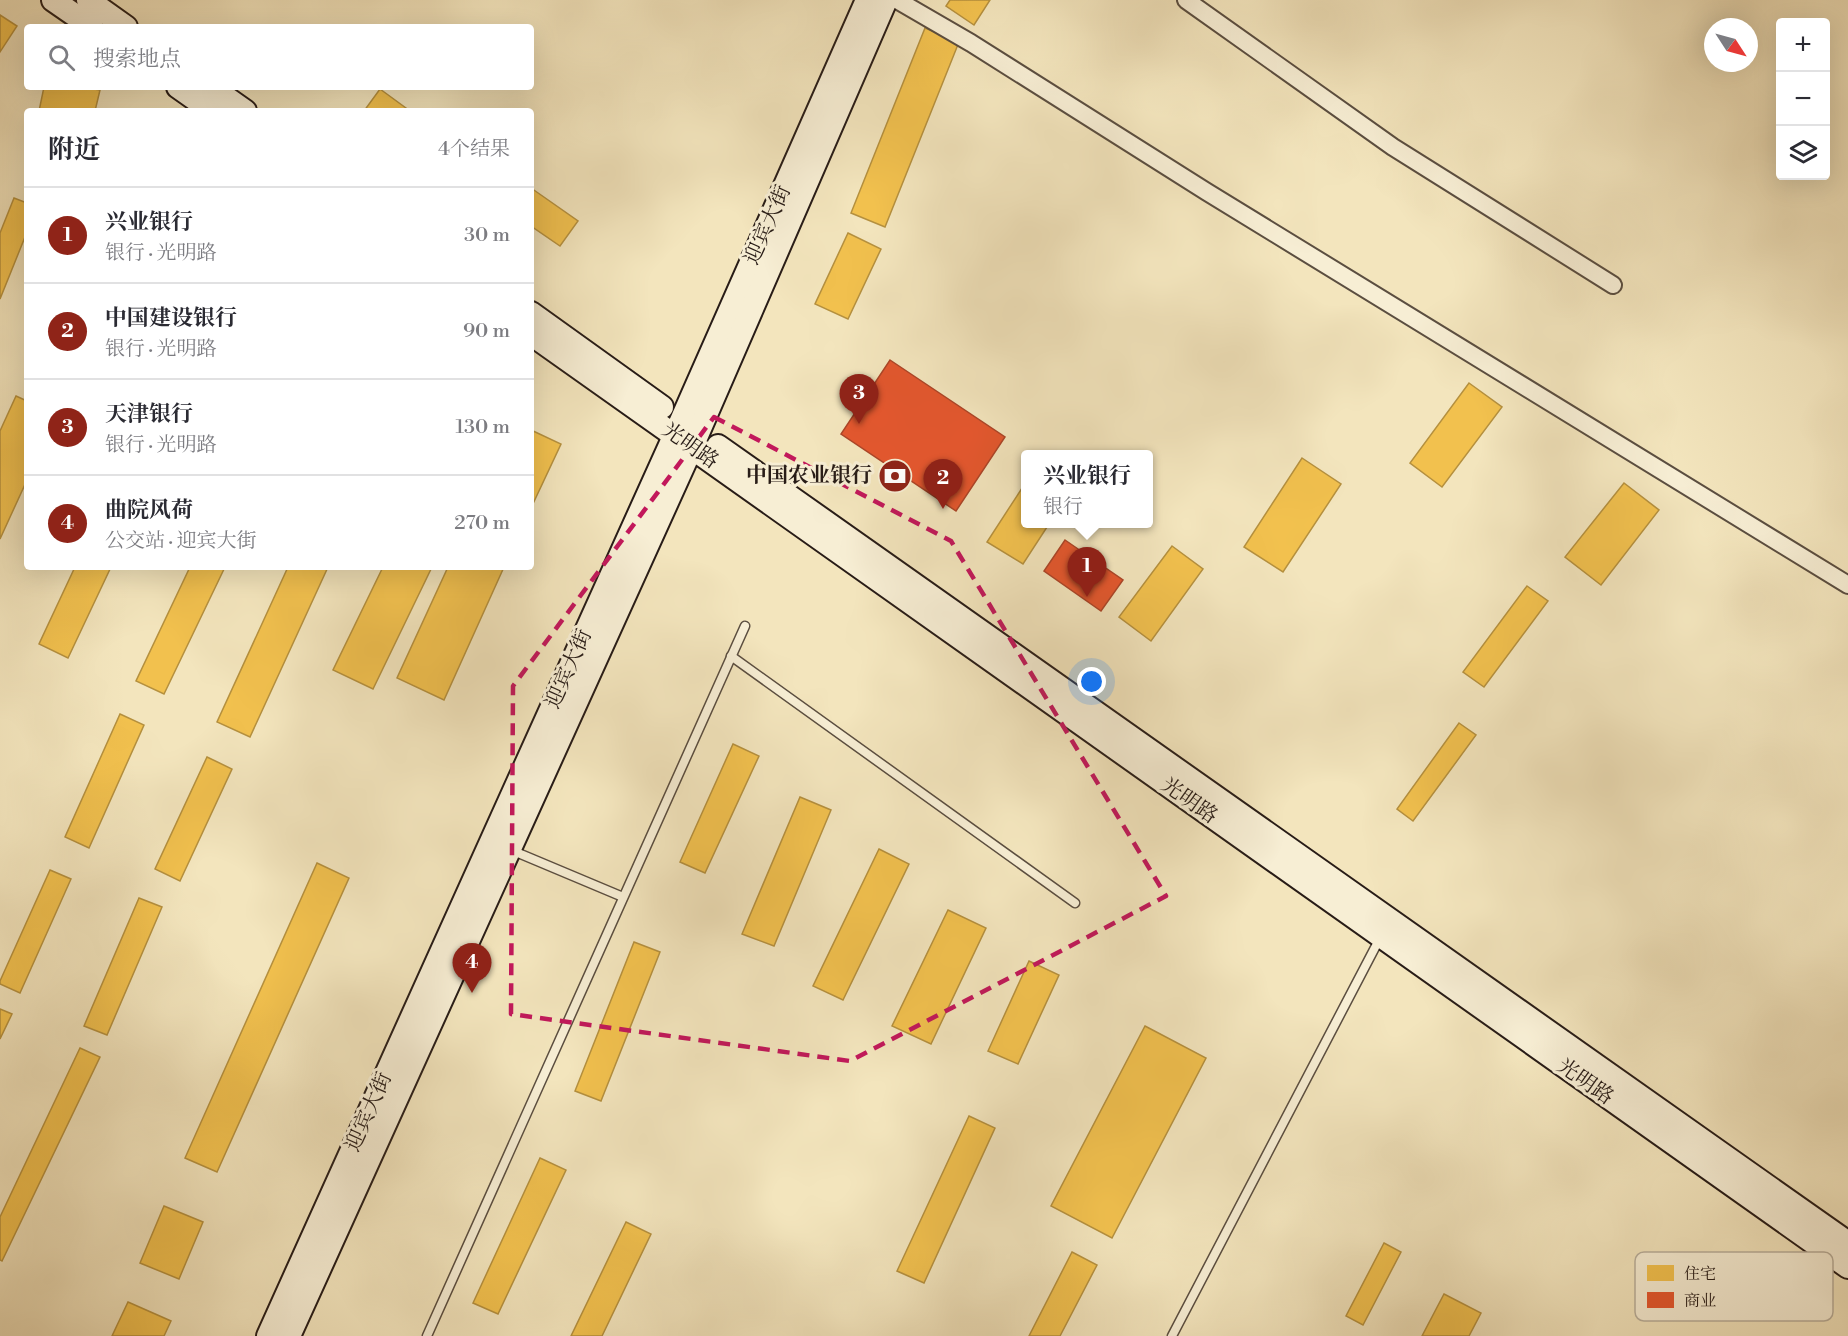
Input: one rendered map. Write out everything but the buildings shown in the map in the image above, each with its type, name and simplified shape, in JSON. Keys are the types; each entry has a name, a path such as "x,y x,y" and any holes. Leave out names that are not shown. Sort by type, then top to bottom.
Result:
{"main road":[{"path":"53,0 88,24"},
{"path":"88,0 122,24"},
{"name":"迎宾大街","path":"289,1336 510,849 867,0"},
{"name":"迎宾大街","path":"268,1336 886,0"},
{"path":"182,90 208,108"},
{"path":"215,90 241,108"},
{"name":"光明路","path":"534,316 686,434"},
{"name":"光明路","path":"534,336 686,434 1386,929 1827,1252"},
{"name":"光明路","path":"1386,929 1848,1243"},
{"name":"光明路","path":"1833,1256 1848,1267"}],"street":[{"path":"897,0 1848,585"},
{"path":"1186,0 1393,147 1613,285"}],"lane":[{"path":"427,1336 745,626"},
{"path":"731,656 1075,903"},
{"path":"510,849 623,897"},
{"path":"1172,1336 1386,929"}],"highlighted area":[{"path":"714,417 951,541 1166,896 850,1061 511,1014 513,686"}],"place":[{"name":"天津银行","path":"859,424"},
{"name":"中国农业银行","path":"895,476"},
{"name":"中国建设银行","path":"943,509"},
{"name":"兴业银行","path":"1087,597"},
{"name":"曲院风荷","path":"472,993"}]}
